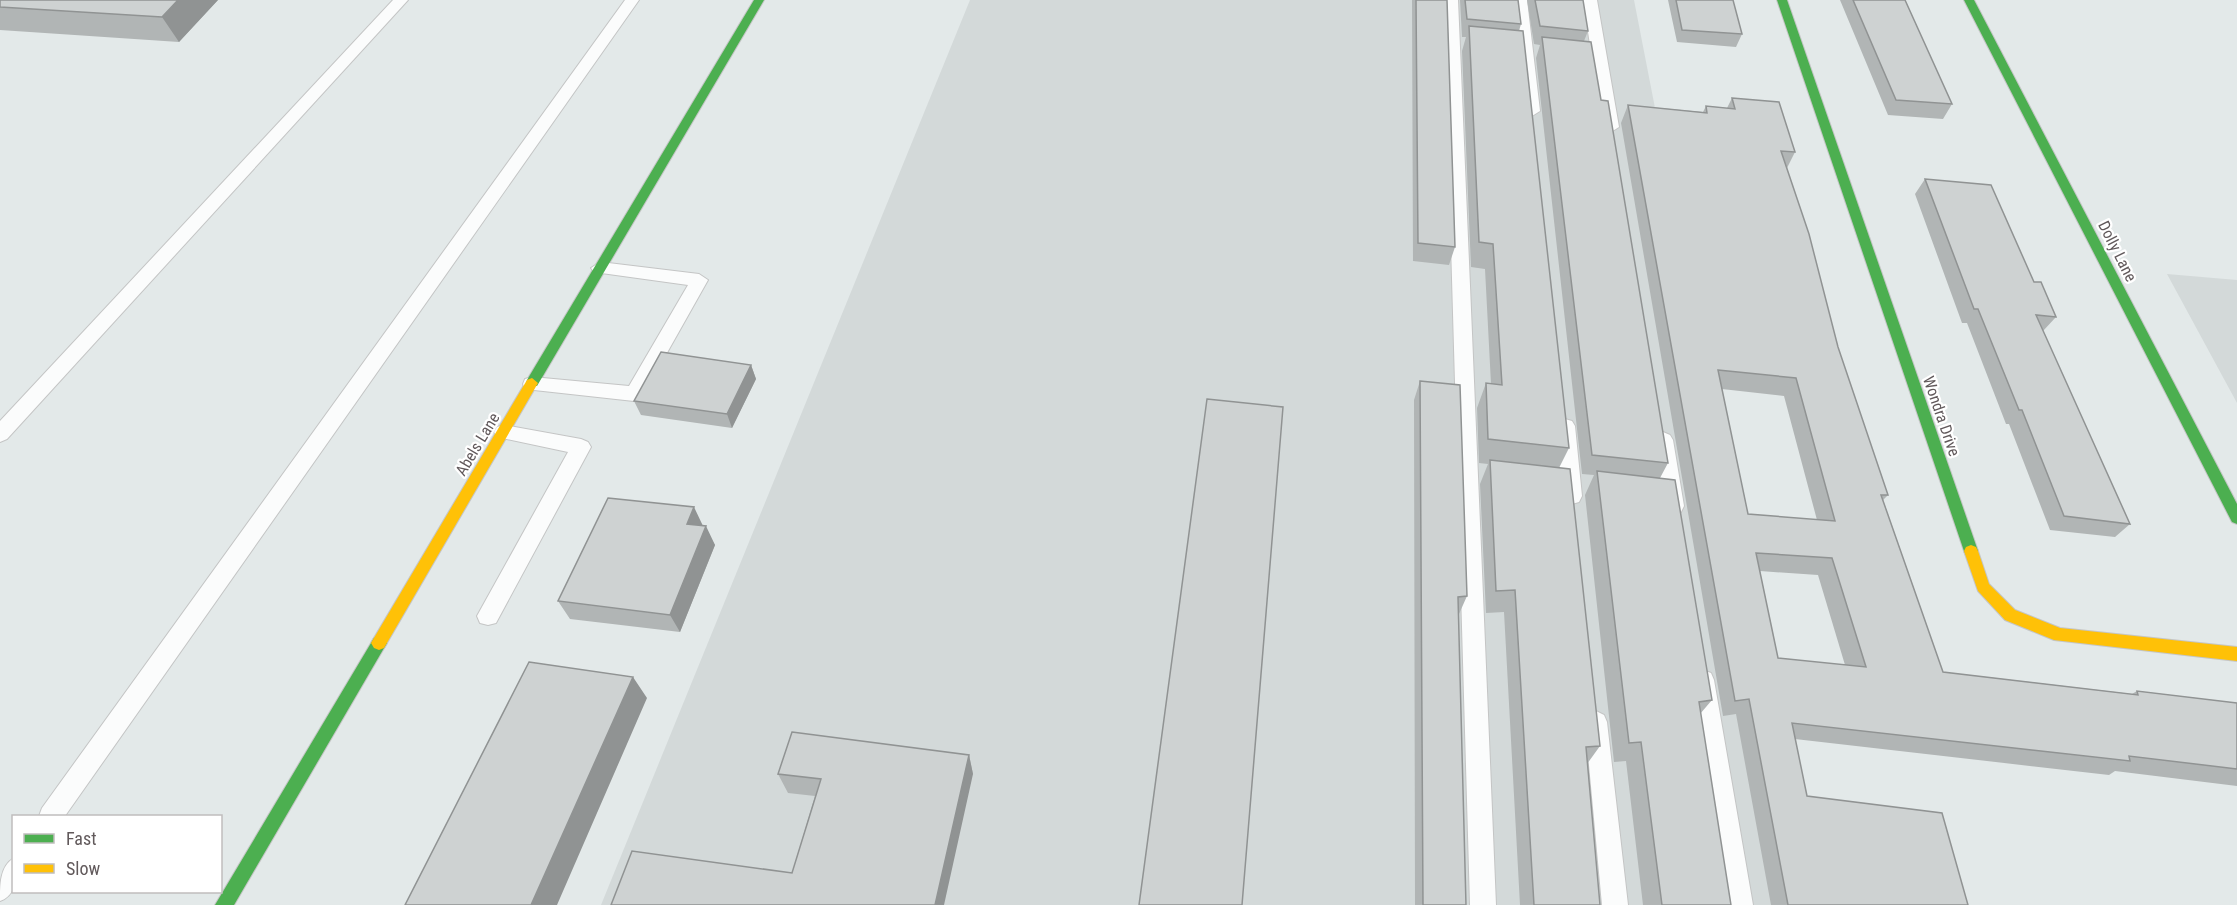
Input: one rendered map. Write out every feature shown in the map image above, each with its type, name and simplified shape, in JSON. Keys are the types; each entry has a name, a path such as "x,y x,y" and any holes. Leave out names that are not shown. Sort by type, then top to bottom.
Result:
{"street":[{"name":"Abels Lane","path":"224,905 759,0"},
{"name":"Wondra Drive","path":"1782,0 1983,587 2010,615 2059,635 2237,654"},
{"name":"Dolly Lane","path":"1969,0 2237,518"}],"lane":[{"path":"0,434 401,0"},
{"path":"52,815 632,0"},
{"path":"1451,0 1457,44 1468,472 1483,905"},
{"path":"1520,0 1534,132"},
{"path":"1590,0 1594,56 1615,152"},
{"path":"532,384 634,394 699,280 600,268"},
{"path":"1562,401 1574,518"},
{"path":"1660,423 1678,530"},
{"path":"488,616 581,447 504,432"},
{"path":"1468,472 1490,474"},
{"path":"1548,480 1593,485"},
{"path":"1650,492 1672,494"},
{"path":"1699,658 1740,905"},
{"path":"1594,706 1615,905"},
{"path":"0,889 12,873"}],"shaded area":[{"path":"970,0 1634,0 1810,905 601,905"},
{"path":"2167,274 2237,280 2237,403"}],"building":[{"path":"0,0 178,0 162,17 0,7"},
{"path":"1416,0 1447,0 1455,247 1418,243"},
{"path":"1465,0 1518,0 1521,24 1467,19"},
{"path":"1535,0 1583,0 1588,31 1540,26"},
{"path":"1676,0 1733,0 1742,34 1682,30"},
{"path":"1853,0 1905,0 1952,104 1896,100"},
{"path":"1469,26 1523,31 1569,448 1488,439 1486,383 1502,385 1493,244 1479,242"},
{"path":"1542,37 1591,42 1601,100 1608,101 1668,463 1592,455"},
{"path":"1732,98 1779,102 1795,152 1781,151 1809,234 1838,347 1888,495 1881,495 1943,672 2138,695 2137,691 2237,703 2237,769 2129,756 2130,761 1792,723 1807,796 1942,813 1968,905 1788,905 1749,699 1735,701 1628,105 1707,113 1706,106 1735,109","holes":["1718,370 1796,378 1835,521 1748,514","1756,553 1832,558 1866,667 1778,658"]},
{"path":"1925,179 1991,185 2034,282 2041,282 2056,317 2036,315 2130,524 2064,516 2022,410 2019,410 1978,309 1974,309"},
{"path":"661,352 751,365 727,414 634,401"},
{"path":"1420,381 1460,385 1467,596 1458,597 1466,905 1423,905"},
{"path":"1207,399 1283,407 1242,905 1139,905"},
{"path":"1490,460 1570,469 1600,746 1586,747 1600,905 1534,905 1515,590 1496,591"},
{"path":"1597,471 1675,480 1712,700 1699,702 1731,905 1662,905 1641,742 1629,743"},
{"path":"608,498 694,507 687,524 706,526 670,615 558,601"},
{"path":"529,662 633,677 531,905 405,905"},
{"path":"792,732 969,755 935,905 611,905 632,851 792,873 821,779 778,774"}],"traffic: fast":[{"path":"532,383 759,0"},
{"path":"1782,0 1971,551"},
{"path":"1969,0 2237,518"},
{"path":"224,905 379,643"}],"traffic: slow":[{"path":"379,643 532,383"},
{"path":"1971,551 1983,587 2010,615 2059,635 2237,654"}]}
